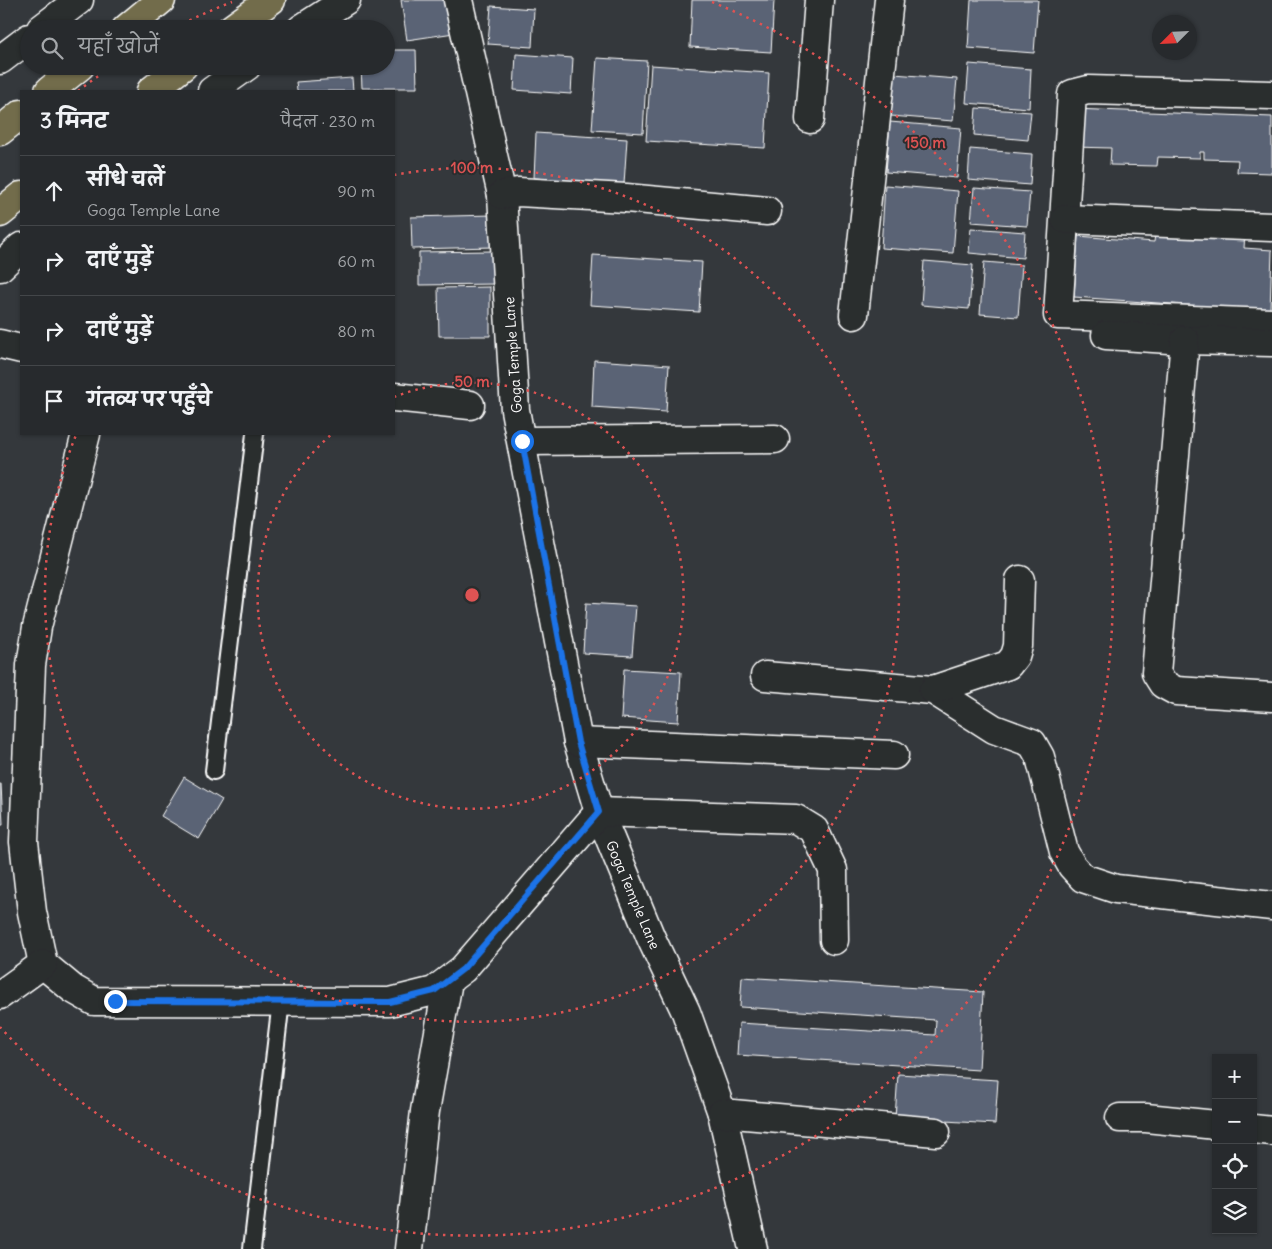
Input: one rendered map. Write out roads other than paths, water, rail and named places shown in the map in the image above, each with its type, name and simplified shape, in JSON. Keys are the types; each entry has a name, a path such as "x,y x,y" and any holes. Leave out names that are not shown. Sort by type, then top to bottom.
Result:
{"highway":[{"path":"137,20 161,0"},
{"path":"244,20 271,0"},
{"path":"50,90 69,75"},
{"path":"152,90 171,75"},
{"path":"0,131 20,115"},
{"path":"0,213 20,197"}],"street":[{"path":"53,20 79,0"},
{"path":"315,20 346,0"},
{"name":"Goga Temple Lane","path":"458,0 502,195 515,410 578,742 599,812 651,938 686,1012 722,1113 753,1249"},
{"path":"810,119 819,0"},
{"path":"854,315 889,0"},
{"path":"0,60 20,45"},
{"path":"213,90 234,75"},
{"path":"1272,96 1088,90 1072,94 1066,219 1058,315 1272,323"},
{"path":"502,195 518,192 767,211"},
{"path":"1066,219 1272,227"},
{"path":"0,267 20,249"},
{"path":"1091,334 1185,340 1272,342"},
{"path":"1185,340 1156,673 1163,684 1176,691 1272,697"},
{"path":"0,344 20,349"},
{"path":"395,396 470,405"},
{"path":"86,435 37,627 31,665 24,842 32,912 43,964 73,989 94,1001 390,1002 434,991 463,969 599,812 796,819 814,830 833,870 834,940"},
{"path":"522,441 775,439"},
{"path":"764,676 933,690 1008,665 1015,656 1018,646 1020,580"},
{"path":"933,690 994,729 1032,743 1040,757 1064,852 1072,866 1083,878 1116,889 1272,906"},
{"path":"578,742 894,756"},
{"path":"0,995 43,964"},
{"path":"409,1249 425,1111 448,981"},
{"path":"722,1113 936,1132"},
{"path":"1120,1118 1146,1118 1212,1125"},
{"path":"1257,1129 1272,1131"}],"lane":[{"path":"214,771 255,435"},
{"path":"252,1249 281,1001"}]}
